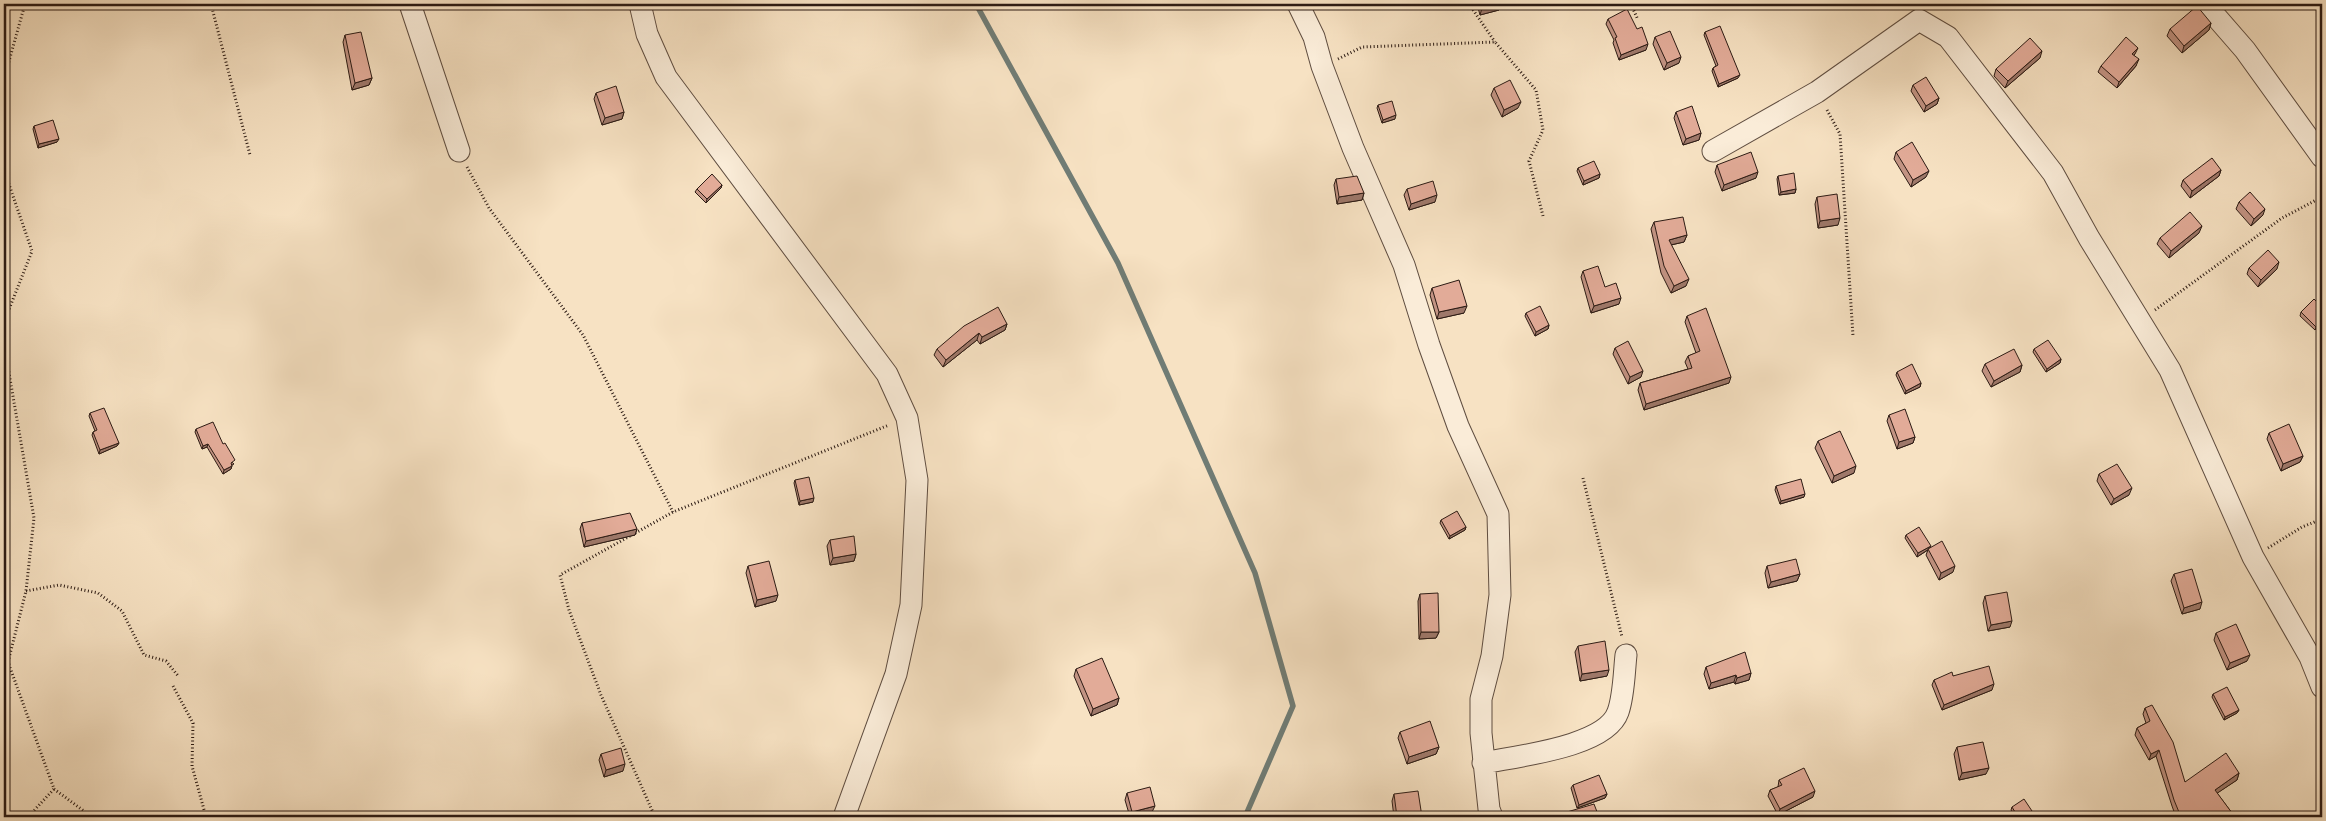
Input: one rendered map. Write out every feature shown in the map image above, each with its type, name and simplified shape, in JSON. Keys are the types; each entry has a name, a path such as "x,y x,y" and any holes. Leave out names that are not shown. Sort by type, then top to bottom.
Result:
{"street":[{"path":"410,4 459,151"},
{"path":"640,4 647,34 666,77 887,374 907,418 917,480 911,605 896,674 844,817"},
{"path":"1298,4 1314,37 1322,66 1354,148 1404,265 1429,345 1458,426 1498,514 1500,595 1492,656 1481,699 1481,733 1489,809 1492,817"},
{"path":"2205,4 2245,50 2322,157"},
{"path":"1713,151 1817,92 1919,20 1948,37 2053,173 2089,238 2170,370 2253,557 2310,657 2322,687"},
{"path":"1484,763 1576,744 1593,737 1609,726 1618,712 1626,655"}],"path":[{"path":"4,79 25,4"},
{"path":"212,4 250,155"},
{"path":"1469,4 1495,42 1536,90 1543,130 1529,161 1543,216"},
{"path":"1631,4 1638,20"},
{"path":"1322,66 1362,47 1495,42"},
{"path":"1817,92 1840,134 1853,336"},
{"path":"459,151 489,208 582,335 673,512"},
{"path":"4,170 32,251 4,322"},
{"path":"2140,320 2282,218 2322,197"},
{"path":"4,344 34,518 26,591 8,662 54,790 92,817"},
{"path":"654,817 601,695 570,610 560,575 673,512 907,418"},
{"path":"1583,478 1626,655"},
{"path":"2253,557 2302,527 2322,519"},
{"path":"26,591 59,585 98,593 122,612 144,655 166,661 179,677"},
{"path":"173,686 192,723 192,766 206,817"},
{"path":"28,817 54,790"}],"building":[{"path":"1481,4 1501,4 1482,8"},
{"path":"2197,6 2211,23 2184,46 2170,29"},
{"path":"1627,9 1637,29 1642,27 1648,44 1621,55 1615,38 1617,37 1608,19"},
{"path":"1720,26 1740,75 1719,84 1713,68 1718,65 1705,32"},
{"path":"1670,31 1681,57 1667,63 1655,37"},
{"path":"361,32 372,78 355,83 345,35"},
{"path":"2126,37 2138,48 2132,54 2139,59 2119,82 2101,66"},
{"path":"2030,38 2042,51 2008,81 1996,69"},
{"path":"1926,77 1939,98 1926,106 1913,85"},
{"path":"1510,80 1521,102 1504,110 1494,88"},
{"path":"616,86 624,112 605,118 596,93"},
{"path":"1392,101 1396,115 1383,120 1378,105"},
{"path":"1692,106 1701,133 1686,139 1676,112"},
{"path":"53,120 59,139 39,144 34,126"},
{"path":"1912,142 1929,171 1913,180 1896,152"},
{"path":"1751,152 1758,172 1724,185 1717,165"},
{"path":"2212,158 2221,170 2192,191 2183,180"},
{"path":"1594,161 1600,174 1584,181 1578,168"},
{"path":"1794,173 1796,189 1781,192 1778,176"},
{"path":"712,174 722,185 707,199 697,189"},
{"path":"1357,176 1364,193 1339,197 1336,179"},
{"path":"1433,181 1437,195 1411,204 1407,189"},
{"path":"2250,192 2265,209 2254,219 2239,202"},
{"path":"1837,194 1840,218 1820,221 1817,197"},
{"path":"2190,212 2202,226 2171,251 2160,238"},
{"path":"1683,217 1687,235 1669,240 1689,279 1674,286 1664,266 1654,222"},
{"path":"2268,250 2279,262 2261,280 2249,268"},
{"path":"1598,266 1605,287 1616,283 1621,298 1594,306 1583,271"},
{"path":"1459,280 1467,306 1439,312 1432,288"},
{"path":"2314,299 2322,307 2322,320 2316,327 2301,312"},
{"path":"1540,306 1549,325 1536,332 1526,313"},
{"path":"998,307 1007,324 982,337 979,333 946,360 937,349 964,326"},
{"path":"1706,308 1731,377 1646,404 1640,383 1692,368 1688,356 1700,351 1687,316"},
{"path":"2048,340 2061,359 2047,369 2034,349"},
{"path":"1628,341 1643,371 1630,377 1615,348"},
{"path":"2014,349 2022,365 1994,381 1985,364"},
{"path":"1912,364 1921,383 1906,391 1897,372"},
{"path":"104,408 119,443 100,450 93,432 97,430 90,413"},
{"path":"1905,409 1915,437 1899,442 1889,415"},
{"path":"213,422 223,444 225,443 235,460 231,463 232,466 224,470 208,444 203,446 196,429"},
{"path":"2289,424 2303,456 2283,464 2269,433"},
{"path":"1840,431 1856,466 1834,476 1818,441"},
{"path":"2117,464 2132,488 2114,499 2099,474"},
{"path":"809,477 814,498 800,501 795,480"},
{"path":"1801,479 1805,494 1781,501 1776,486"},
{"path":"1457,511 1466,527 1450,536 1441,520"},
{"path":"630,513 637,529 586,541 582,523"},
{"path":"1919,527 1931,546 1918,553 1906,535"},
{"path":"854,536 856,554 833,558 830,540"},
{"path":"1942,541 1955,566 1941,573 1928,549"},
{"path":"1796,559 1800,574 1771,582 1767,566"},
{"path":"769,561 778,595 757,600 748,566"},
{"path":"2192,569 2202,602 2184,608 2174,574"},
{"path":"2007,592 2012,621 1991,625 1985,596"},
{"path":"1438,593 1439,632 1421,632 1420,594"},
{"path":"2236,624 2250,655 2230,663 2216,633"},
{"path":"1605,641 1609,670 1582,674 1578,646"},
{"path":"1745,652 1751,673 1737,678 1736,675 1711,683 1706,667"},
{"path":"1102,658 1119,698 1093,709 1076,669"},
{"path":"1989,666 1994,684 1944,705 1934,680 1952,672 1953,676"},
{"path":"2227,687 2239,710 2225,717 2213,694"},
{"path":"2152,705 2173,742 2185,782 2226,753 2239,773 2215,790 2235,817 2181,817 2159,750 2151,754 2137,728 2150,721 2145,708"},
{"path":"1430,721 1439,747 1409,757 1400,732"},
{"path":"1983,742 1989,768 1962,773 1957,747"},
{"path":"621,748 625,764 606,770 601,754"},
{"path":"1804,768 1815,791 1780,809 1770,790 1782,785 1779,780"},
{"path":"1599,775 1607,794 1579,805 1573,785"},
{"path":"1150,787 1155,806 1132,812 1127,793"},
{"path":"1418,791 1422,817 1397,817 1394,794"},
{"path":"2024,799 2034,814 2030,817 2018,817 2012,807"},
{"path":"1594,804 1599,817 1568,817 1567,812"}],"waterway":[{"path":"976,4 1118,263 1255,573 1293,706 1245,817"}]}
